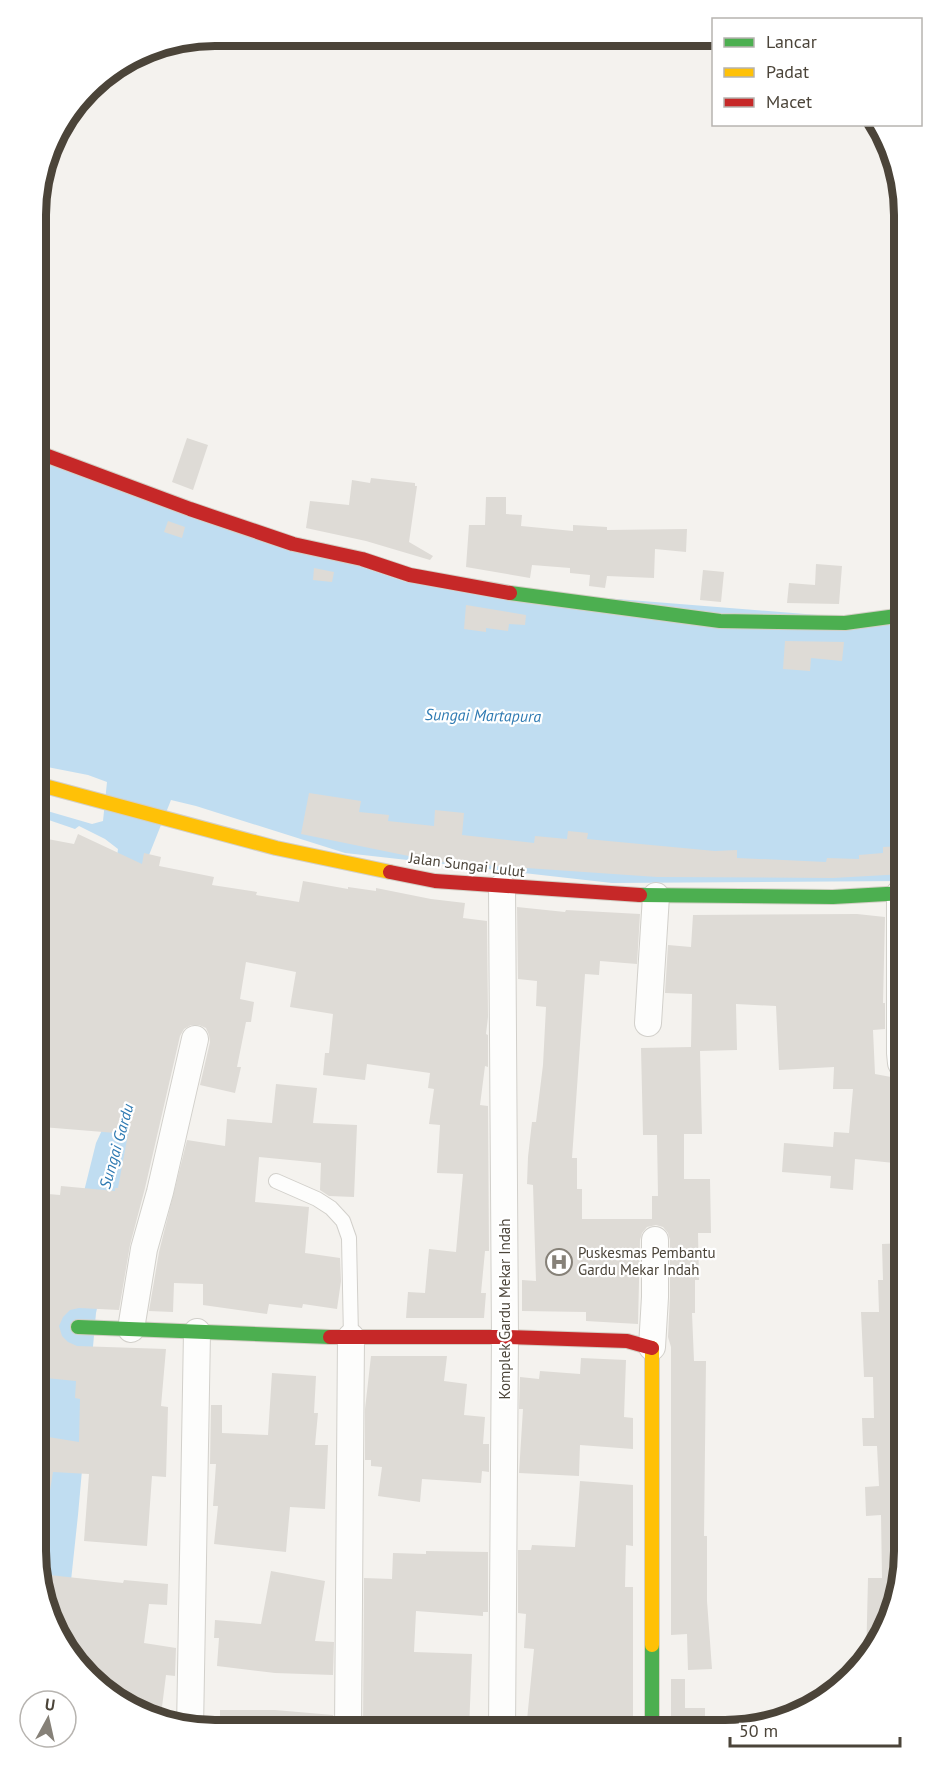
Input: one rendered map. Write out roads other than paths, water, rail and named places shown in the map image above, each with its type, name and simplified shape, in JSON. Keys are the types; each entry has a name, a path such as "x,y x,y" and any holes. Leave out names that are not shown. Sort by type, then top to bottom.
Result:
{"street":[{"path":"46,455 190,509 293,544 362,559 410,575 448,583 545,599 720,621 845,623 894,616"},
{"name":"Jalan Sungai Lulut","path":"46,787 276,848 435,881 656,896 833,897 893,893"},
{"name":"Komplek Gardu Mekar Indah","path":"502,887 505,1337 502,1720"},
{"path":"648,1023 656,896"},
{"path":"131,1329 144,1249 160,1192 195,1039"},
{"path":"652,1720 652,1347 655,1240"},
{"path":"78,1327 351,1337 505,1337 627,1341 652,1347"},
{"path":"190,1718 197,1332"},
{"path":"348,1720 351,1337"}],"lane":[{"path":"276,1181 317,1199 331,1208 343,1221 349,1238 351,1337"}],"water":[{"path":"46,459 406,582 894,621 894,881 612,883 345,853 171,800 149,855 128,1172 96,1313 66,1629 55,1606 46,1551 46,1372 65,1268 96,1143 118,1096 108,918 118,849 105,839 79,826 75,829 46,819 46,811 92,824 103,821 107,782 88,775 46,767"}],"place":[{"name":"Puskesmas Pembantu Gardu Mekar Indah","path":"559,1262"}],"water label":[{"name":"Sungai Martapura","path":"483,715"},
{"name":"Sungai Gardu","path":"116,1146"}]}
